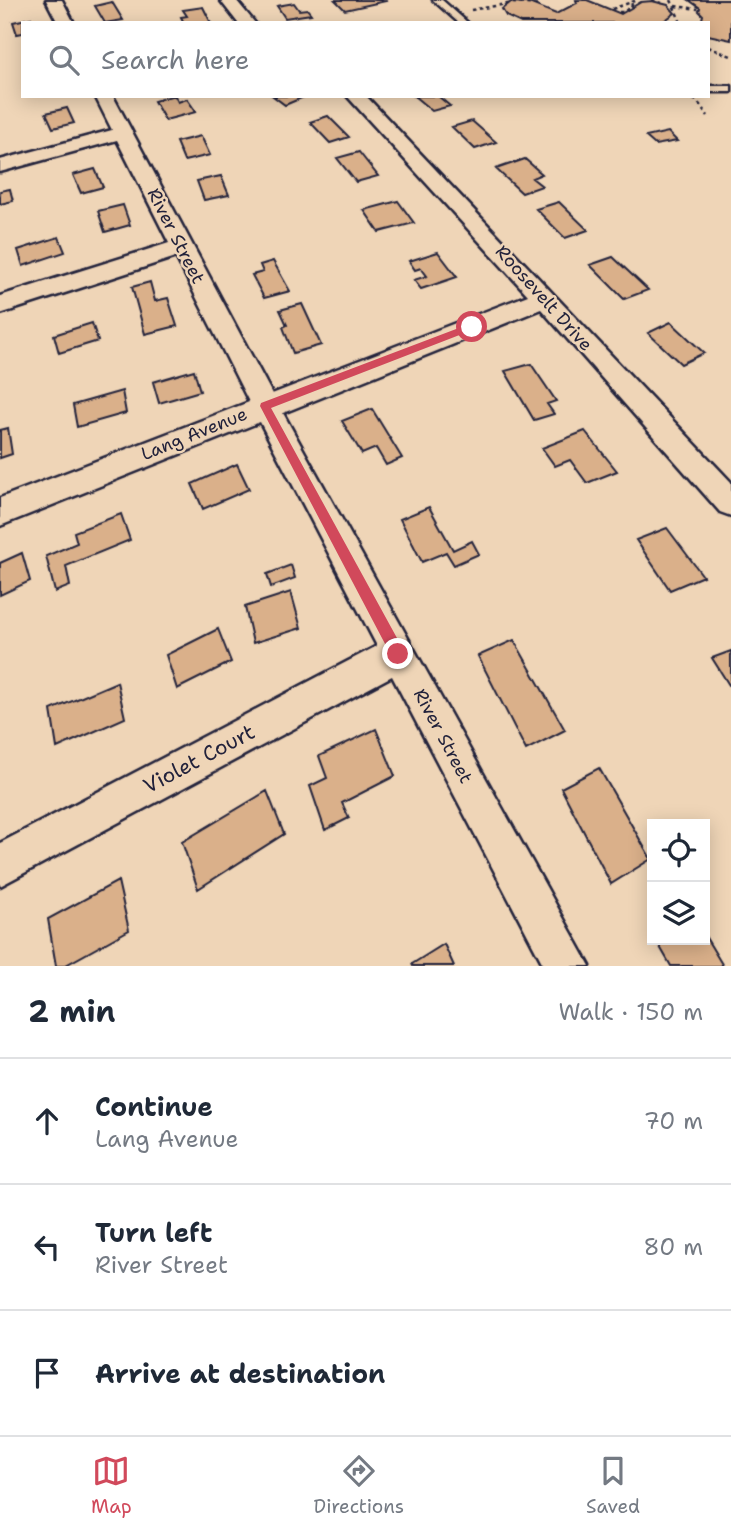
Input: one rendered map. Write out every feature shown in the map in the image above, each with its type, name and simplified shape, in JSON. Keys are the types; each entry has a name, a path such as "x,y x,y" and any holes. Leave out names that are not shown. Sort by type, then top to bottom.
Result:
{"street":[{"path":"54,0 64,21"},
{"path":"228,0 245,21"},
{"name":"River Street","path":"105,98 265,406 568,966"},
{"name":"Roosevelt Drive","path":"358,98 545,298 731,503"},
{"path":"0,166 122,133"},
{"path":"0,304 181,247"},
{"name":"Lang Avenue","path":"0,512 545,298"},
{"name":"Violet Court","path":"0,865 398,654"}],"lane":[{"path":"437,0 462,21"},
{"path":"710,89 731,89"}],"path":[{"path":"470,10 517,0 538,5"},
{"path":"612,9 637,0"},
{"path":"652,0 662,3"},
{"path":"671,0 680,21"},
{"path":"619,12 632,5 631,2"},
{"path":"675,6 698,9"},
{"path":"710,48 731,55"},
{"path":"691,98 697,101 708,116"}],"building":[{"path":"335,0 385,0 386,1 345,10"},
{"path":"576,0 587,0 621,14 641,2 652,1 668,5 675,13 664,21 517,21 506,16 502,9 511,2 529,3 556,14 577,3"},
{"path":"689,0 731,0 731,40 710,35 710,21 702,21 703,15 699,11 700,8"},
{"path":"112,2 123,20 104,21 95,6"},
{"path":"294,3 299,10 307,9 311,14 285,18 277,6"},
{"path":"203,7 210,21 183,21 181,17 187,16 183,10"},
{"path":"31,18 32,21 21,21 21,33 17,34 13,22"},
{"path":"176,98 178,102 187,99 196,112 165,120 154,101"},
{"path":"276,98 302,98 285,105"},
{"path":"416,98 440,98 450,106 432,111"},
{"path":"67,108 74,123 53,128 46,113"},
{"path":"328,116 349,137 330,143 310,122"},
{"path":"472,121 496,142 475,149 452,127"},
{"path":"668,132 677,141 655,145 646,137"},
{"path":"201,136 210,155 184,161 176,142"},
{"path":"359,152 378,176 356,182 337,158"},
{"path":"525,159 542,174 532,178 542,186 522,193 496,169"},
{"path":"95,169 103,187 81,193 73,175"},
{"path":"221,176 229,195 204,200 197,181"},
{"path":"10,189 13,201 0,204 0,191"},
{"path":"398,201 414,223 379,232 364,210"},
{"path":"559,202 588,230 565,238 536,209"},
{"path":"123,205 130,225 105,232 98,211"},
{"path":"59,237 65,252 23,266 18,250"},
{"path":"438,252 457,277 421,289 414,280 427,276 421,268 415,270 409,261"},
{"path":"613,257 648,290 624,299 590,265"},
{"path":"273,261 290,291 264,298 252,275 263,272 260,265"},
{"path":"150,282 155,301 168,298 177,326 145,334 132,287"},
{"path":"302,304 321,345 293,353 283,327 287,325 280,310"},
{"path":"671,322 704,353 681,364 648,333"},
{"path":"92,323 98,341 59,353 54,335"},
{"path":"531,364 556,401 547,404 554,414 534,420 505,371"},
{"path":"194,370 200,391 159,403 153,382"},
{"path":"122,391 126,413 77,427 73,405"},
{"path":"372,409 402,458 386,465 376,448 362,454 342,421"},
{"path":"8,428 12,454 0,458 0,430"},
{"path":"585,431 617,471 587,483 570,460 555,466 542,448"},
{"path":"237,464 249,489 203,509 192,484"},
{"path":"429,507 453,550 472,541 479,554 454,565 446,552 422,562 400,519"},
{"path":"121,514 130,540 66,566 70,586 55,592 46,556 77,543 74,532"},
{"path":"667,528 703,576 670,590 636,540"},
{"path":"22,553 30,581 0,595 0,563"},
{"path":"291,565 295,578 271,587 267,574"},
{"path":"291,592 301,628 253,643 245,607"},
{"path":"218,629 231,662 177,689 166,655"},
{"path":"514,640 565,730 526,750 478,656"},
{"path":"731,651 731,684 729,685 712,658"},
{"path":"117,682 125,718 57,748 51,710"},
{"path":"376,729 395,776 342,803 349,818 325,830 310,786 327,778 319,756"},
{"path":"599,768 647,852 647,862 611,884 561,788"},
{"path":"267,791 284,834 198,889 182,842"},
{"path":"118,881 129,930 64,966 56,966 48,919"},
{"path":"444,944 454,966 413,966 412,964"},
{"path":"710,944 723,966 671,966 659,945"}],"route":[{"path":"398,654 265,406 472,327"}]}
